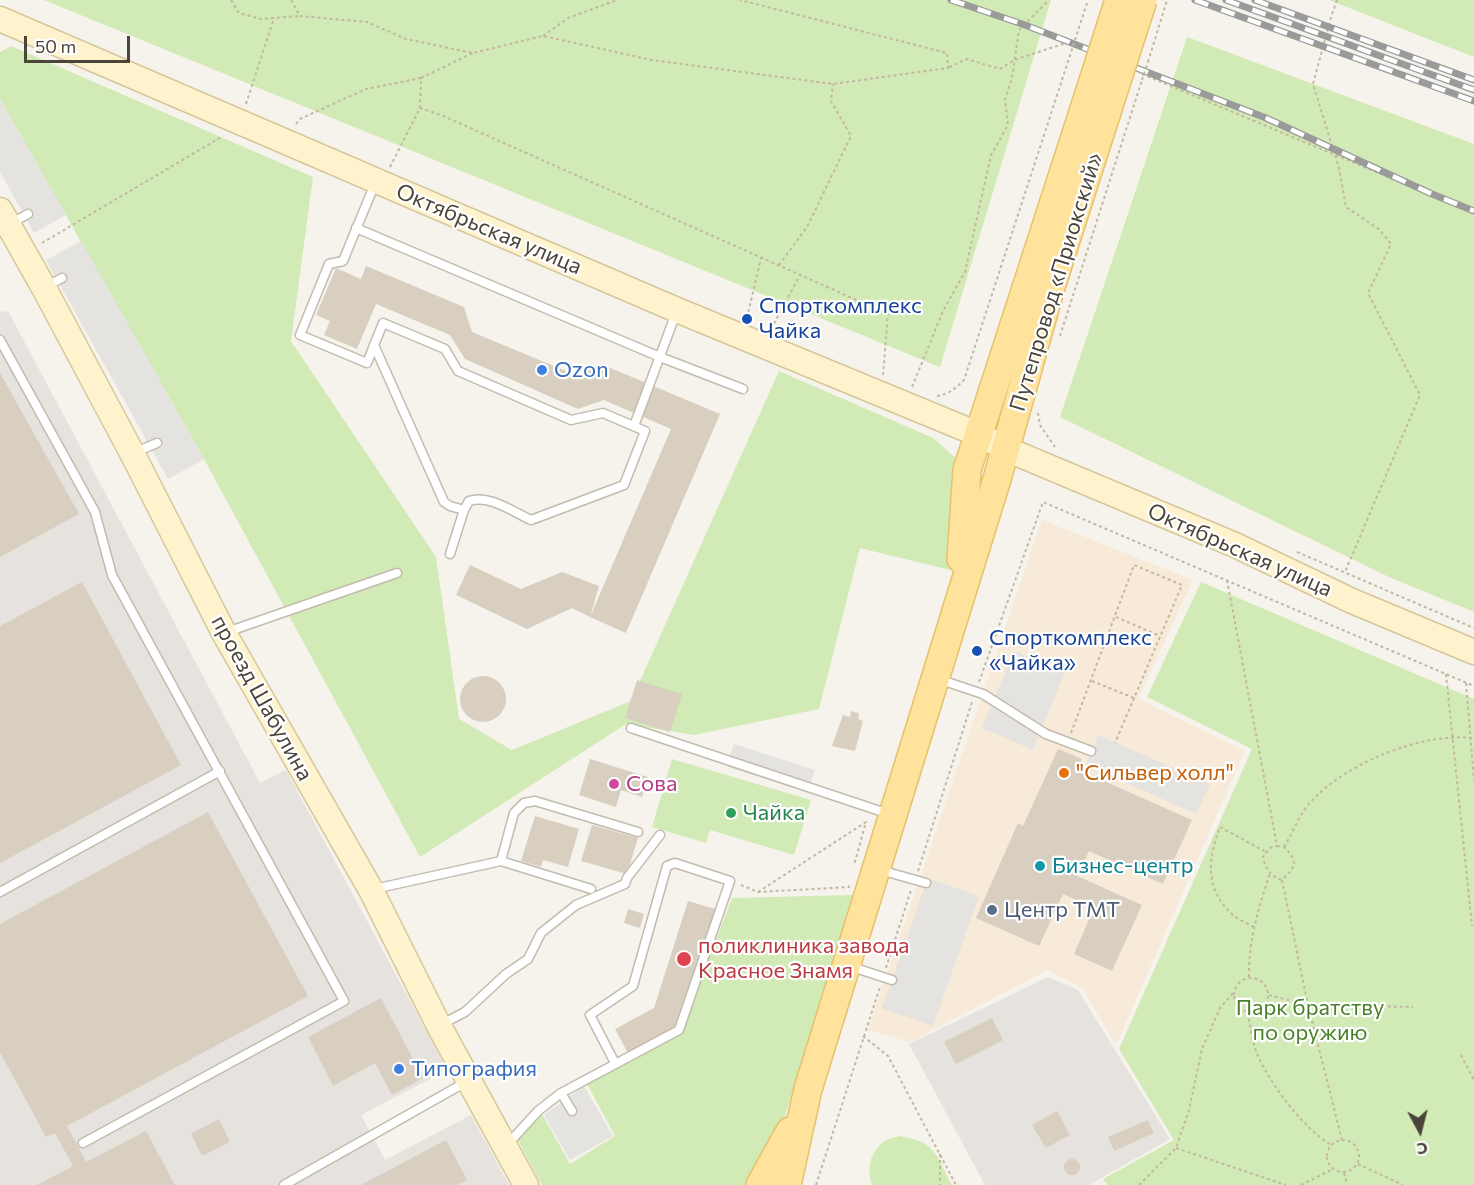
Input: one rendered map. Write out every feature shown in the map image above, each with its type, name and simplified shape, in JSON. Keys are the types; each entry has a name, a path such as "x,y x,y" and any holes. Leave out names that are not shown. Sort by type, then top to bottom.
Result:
{"main road":[{"path":"1095,112 1119,0"},
{"path":"1095,112 1143,0"},
{"name":"Путепровод «Приокский»","path":"980,435 1095,112"},
{"name":"Путепровод «Приокский»","path":"1006,448 1052,287 1095,112"},
{"path":"958,602 967,470 980,435"},
{"path":"787,1185 808,1089 846,965 861,870 892,815 1006,448"},
{"path":"760,1185 784,1144 808,1089"}],"street":[{"name":"Октябрьская улица","path":"0,19 677,310 980,435 1224,540 1352,601 1474,652"},
{"name":"проезд Шабулина","path":"12,216 24,254 53,283 132,453 224,633 371,890 439,1026 526,1185"}],"lane":[{"path":"379,182 356,228 343,261 329,264 300,335 367,363 382,323 445,349 458,371 571,420 603,412 645,431 624,485 531,520 487,500 477,498 469,501 450,554"},
{"path":"356,228 660,357 743,389"},
{"path":"634,426 677,310"},
{"path":"0,340 95,512 112,575 344,1001 83,1143"},
{"path":"374,345 444,502 464,510"},
{"path":"132,453 157,442"},
{"path":"224,633 397,573"},
{"path":"935,678 976,691 1046,734 1091,751"},
{"path":"631,728 892,815"},
{"path":"0,892 220,771"},
{"path":"501,861 514,813 524,803 535,801 638,832"},
{"path":"439,1026 465,1012 506,974 528,958 541,933 576,905 625,884 627,878 660,835"},
{"path":"371,890 501,861 591,889"},
{"path":"506,1147 538,1111 561,1093 679,1030 730,881 675,862 667,866 633,986 590,1015 615,1063"},
{"path":"861,870 926,883"},
{"path":"846,965 887,979"},
{"path":"284,1185 469,1081"},
{"path":"561,1093 572,1111"}],"path":[{"path":"231,0 239,13 261,19 300,16 367,22 406,39 473,53"},
{"path":"291,0 300,16"},
{"path":"281,140 300,119 366,88 421,78 473,53 543,36 568,18 617,0"},
{"path":"740,0 947,53 948,68"},
{"path":"911,390 943,311 965,272 991,155 1008,124 1005,100 1012,78 1019,30 1049,0"},
{"path":"929,397 943,395 956,388 964,380 1088,0"},
{"path":"1059,340 1167,0"},
{"path":"1337,0 1313,84 1335,155 1346,207 1380,230 1391,244 1368,293 1420,395 1345,572"},
{"path":"24,254 242,123 274,18"},
{"path":"543,36 652,60 833,84 948,68 967,60 1000,69 1014,60 1066,43 1088,52"},
{"path":"1141,74 1474,213"},
{"path":"379,182 420,108 421,78"},
{"path":"779,265 807,226 851,136 831,101 833,84"},
{"path":"420,108 452,120 888,314 883,378"},
{"path":"755,322 747,319 761,258"},
{"path":"771,329 800,275"},
{"path":"763,326 775,331"},
{"path":"1037,408 1040,425 1053,446 1060,450"},
{"path":"816,1185 863,1036 887,979 915,879 976,691 1042,502 1474,686"},
{"path":"1067,743 1134,565 1182,585 1115,743"},
{"path":"1227,580 1277,846"},
{"path":"1114,617 1160,636"},
{"path":"1446,674 1472,926"},
{"path":"1091,680 1134,698"},
{"path":"1466,682 1474,780"},
{"path":"1284,847 1307,807 1335,781 1388,753 1425,742 1474,738"},
{"path":"730,881 758,892 849,887 861,870 866,822 758,892"},
{"path":"1254,927 1234,915 1220,899 1212,881 1210,862 1220,827 1266,852"},
{"path":"1277,846 1284,847 1295,862 1293,870 1282,880 1274,878 1264,864 1263,857 1266,852 1277,846"},
{"path":"1249,977 1249,958 1254,927 1270,873"},
{"path":"1282,880 1308,1005 1342,1140"},
{"path":"1139,1185 1176,1148 1189,1110 1202,1049 1220,1008 1237,985 1249,977 1263,981 1269,995 1267,1004 1260,1010 1248,1013"},
{"path":"1234,992 1238,1006 1248,1013 1258,1054 1287,1104 1320,1138 1331,1145"},
{"path":"1269,995 1308,1005 1413,1007"},
{"path":"863,1036 888,1056 956,1185"},
{"path":"1461,1054 1474,1080"},
{"path":"1342,1140 1350,1141 1356,1146 1359,1152 1358,1164 1354,1169 1344,1173 1333,1169 1327,1157 1331,1145 1342,1140"},
{"path":"1176,1148 1286,1185"},
{"path":"939,1151 940,1185"},
{"path":"1358,1164 1403,1185"},
{"path":"1301,1185 1333,1169"},
{"path":"1344,1173 1347,1185"}],"shaded area":[{"path":"0,99 66,215 34,233 0,172"},
{"path":"81,241 204,459 168,479 46,260"},
{"path":"8,311 260,783 286,770 447,1070 361,1115 385,1160 471,1115 509,1185 0,1185 0,312"},
{"path":"1042,520 1193,580 1138,699 1245,751 1116,1045 1082,988 1047,970 910,1042 868,1030"},
{"path":"1014,651 1065,672 1033,750 982,728"},
{"path":"1098,735 1210,784 1196,814 1086,765"},
{"path":"734,744 815,770 807,792 727,767"},
{"path":"928,878 979,896 933,1026 882,1008"},
{"path":"1048,977 1078,990 1170,1139 1089,1185 985,1185 909,1044"},
{"path":"584,1086 613,1136 570,1160 544,1115"}],"green space":[{"path":"44,0 1051,0 940,367"},
{"path":"1329,0 1474,0 1474,57"},
{"path":"1187,37 1474,144 1474,612 1389,577 1060,417"},
{"path":"11,46 313,177 291,341 436,557 459,719 512,750 631,701 779,371 933,438 958,460 958,489 950,570 860,548 819,709 694,735 626,724 420,857 204,459 0,99 0,52"},
{"name":"Парк братству по оружию","path":"1201,582 1474,699 1474,1185 1107,1185 1103,1179 1174,1140 1119,1049 1252,749 1147,697"},
{"name":"Чайка","path":"672,759 811,800 794,855 710,830 706,843 652,827"},
{"path":"853,895 781,1129 749,1185 542,1185 516,1137 541,1112 570,1164 615,1136 587,1084 680,1034 732,898"},
{"path":"899,1136 928,1146 938,1157 952,1185 872,1185 869,1169 874,1153 883,1143"}],"building":[{"path":"366,266 464,307 472,332 578,376 601,364 720,414 626,633 590,617 671,429 604,400 578,409 465,359 450,335 376,304 357,349 324,335 330,321 316,315 336,268 361,279"},
{"path":"0,373 79,514 0,557"},
{"path":"470,565 521,589 562,572 599,586 590,617 572,608 527,629 456,595"},
{"path":"82,582 181,765 0,863 0,626"},
{"path":"483,676 499,683 506,699 499,715 483,722 467,715 460,699 467,683"},
{"path":"637,680 682,694 670,732 625,718"},
{"path":"851,711 859,713 858,719 863,721 855,751 832,746 843,715 850,717"},
{"name":"Бизнес-центр","path":"1058,749 1082,759 1077,769 1192,820 1163,884 1089,851 1077,876 1142,905 1112,971 1074,954 1094,908 1063,894 1039,946 976,918 1018,823 1023,826"},
{"name":"Сова","path":"590,759 648,777 642,797 621,790 616,807 579,795"},
{"path":"208,812 308,996 67,1126 86,1162 146,1131 175,1185 37,1185 73,1166 55,1133 46,1137 0,1052 0,924"},
{"path":"535,816 579,829 568,867 543,860 541,867 521,861"},
{"path":"592,825 638,838 627,874 581,861"},
{"name":"поликлиника завода Красное Знамя","path":"688,901 715,909 678,1027 628,1053 615,1029 654,1008"},
{"path":"628,909 644,914 640,928 624,923"},
{"path":"381,998 423,1078 392,1095 375,1063 333,1086 308,1037"},
{"path":"992,1018 1003,1040 956,1064 944,1042"},
{"path":"1057,1111 1070,1135 1046,1148 1032,1125"},
{"path":"219,1119 230,1142 202,1156 191,1134"},
{"path":"1148,1120 1154,1133 1114,1151 1108,1137"},
{"path":"446,1140 467,1180 457,1185 361,1185"},
{"path":"1072,1159 1078,1161 1080,1167 1078,1173 1072,1175 1066,1173 1064,1167 1066,1161"}],"railway":[{"path":"951,0 1025,25 1266,118 1474,211"},
{"path":"1195,0 1474,101"},
{"path":"1226,0 1474,90"},
{"path":"1255,0 1474,80"}],"place":[{"name":"Спорткомплекс Чайка","path":"747,319"},
{"name":"Ozon","path":"542,370"},
{"name":"Спорткомплекс «Чайка»","path":"977,651"},
{"name":"\"Сильвер холл\"","path":"1064,773"},
{"name":"Сова","path":"614,784"},
{"name":"Чайка","path":"731,813"},
{"name":"Бизнес-центр","path":"1040,866"},
{"name":"Центр ТМТ","path":"992,910"},
{"name":"поликлиника завода Красное Знамя","path":"684,959"},
{"name":"Типография","path":"399,1069"}]}
